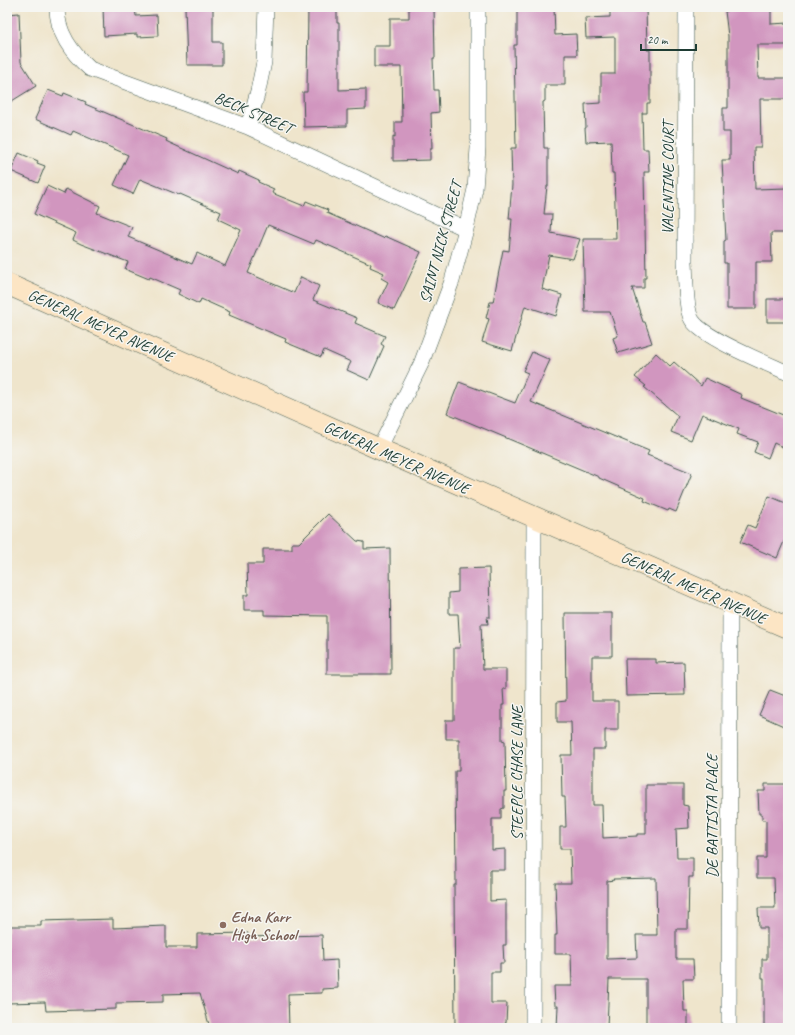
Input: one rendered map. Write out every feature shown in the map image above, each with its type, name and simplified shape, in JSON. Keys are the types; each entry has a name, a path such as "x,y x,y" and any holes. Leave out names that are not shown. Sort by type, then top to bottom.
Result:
{"main road":[{"name":"GENERAL MEYER AVENUE","path":"7,284 534,518 788,628"}],"street":[{"name":"BECK STREET","path":"57,7 58,23 65,40 76,57 90,69 248,128 466,229"},
{"path":"248,128 264,62 266,7"},
{"name":"SAINT NICK STREET","path":"379,449 421,364 452,281 475,189 478,148 478,7"},
{"name":"VALENTINE COURT","path":"686,7 685,262 687,299 691,319 702,330 714,338 788,373"},
{"name":"STEEPLE CHASE LANE","path":"533,1028 534,518"},
{"name":"DE BATTISTA PLACE","path":"729,1028 730,603"}],"building":[{"path":"103,7 135,7 136,16 157,15 158,36 137,37 137,34 104,36"},
{"path":"185,7 213,7 213,42 222,42 222,65 187,65"},
{"path":"308,7 335,7 335,11 337,11 337,23 339,23 339,90 366,89 366,109 347,110 347,126 304,127 303,92 307,92"},
{"path":"409,7 434,7 434,90 438,90 439,112 431,113 432,149 430,149 430,160 393,161 393,136 395,137 395,122 402,122 401,67 374,67 374,46 390,46 390,18 409,18"},
{"path":"517,7 554,7 555,35 576,34 577,55 565,55 565,85 545,85 545,101 543,102 544,148 548,148 548,186 544,214 552,214 551,233 580,239 573,259 549,255 542,289 562,295 556,316 525,306 512,351 482,342 489,319 486,318 490,302 493,302 503,250 509,251 512,219 509,219 512,185 511,148 516,148 514,45 517,45"},
{"path":"610,7 646,7 647,50 650,50 650,103 647,103 647,113 642,113 643,149 648,149 649,172 644,172 646,278 644,278 644,288 632,288 643,322 645,322 652,343 618,353 613,338 618,336 610,312 585,312 583,239 616,239 614,173 612,173 611,141 586,142 585,128 585,104 601,103 601,74 615,74 615,37 586,38 585,18 610,17"},
{"path":"727,7 771,7 771,24 788,23 788,45 757,45 758,78 788,78 788,99 760,99 761,147 754,147 755,189 787,188 788,233 771,233 772,262 756,262 756,309 727,309 727,263 724,263 724,241 726,240 722,160 730,160 730,132 723,132 723,108 728,108 728,36 725,11 728,11"},
{"path":"19,13 21,62 36,86 7,104 7,14"},
{"path":"48,90 63,96 64,93 86,102 85,104 167,139 166,141 170,143 238,174 239,171 259,180 258,182 274,189 272,193 304,206 306,201 328,210 327,213 383,238 385,236 421,252 394,310 378,303 388,282 381,278 384,273 370,267 371,264 316,240 314,244 268,225 248,273 294,293 301,277 319,286 313,300 357,318 355,323 385,336 381,344 384,346 369,380 347,370 351,362 324,350 321,357 285,342 286,339 229,315 230,312 201,299 199,304 178,294 180,290 150,277 149,279 125,269 128,262 73,240 76,233 34,214 47,186 64,194 66,189 100,206 97,213 132,227 128,237 192,264 197,253 225,266 241,230 218,219 221,212 180,194 179,195 140,179 133,194 114,185 128,155 73,131 71,135 35,119"},
{"path":"19,153 38,161 37,163 45,166 38,183 11,171"},
{"path":"767,299 788,299 788,322 767,322"},
{"path":"532,352 550,360 531,402 649,451 647,455 692,473 676,512 669,509 668,511 644,501 645,498 599,477 447,413 459,382 515,403 528,373 523,371"},
{"path":"656,353 670,366 674,362 701,386 705,378 742,395 741,398 788,417 788,450 774,443 768,458 754,452 758,442 737,434 739,429 702,414 691,440 671,432 678,416 644,387 646,386 635,377"},
{"path":"769,496 788,504 788,532 777,558 740,542 748,525 755,528"},
{"path":"328,514 357,541 364,542 364,549 390,548 391,674 327,674 327,616 264,615 264,610 244,610 244,595 248,595 247,564 263,564 263,549 292,549 292,543 299,543"},
{"path":"489,568 490,617 487,617 488,624 481,624 483,669 506,669 506,689 503,689 504,705 502,705 502,740 505,741 506,791 504,791 504,808 501,809 501,819 492,819 492,850 505,849 505,870 490,870 490,901 506,900 506,945 503,945 504,963 500,963 500,972 491,972 491,1003 507,1003 506,1023 505,1028 455,1028 455,771 459,771 459,739 446,739 446,720 454,720 454,648 460,648 458,614 449,614 449,593 458,592 458,569"},
{"path":"565,613 612,613 612,656 592,656 592,701 618,701 618,730 605,730 605,749 593,749 593,805 602,805 603,838 646,834 646,785 683,785 683,805 688,806 689,828 676,829 677,858 693,858 693,877 689,877 688,929 676,929 676,959 693,959 694,979 683,979 684,1011 688,1011 688,1028 646,1028 646,979 609,979 607,1028 557,1028 558,1006 555,1006 554,986 572,986 571,954 555,954 555,935 557,935 555,883 571,883 570,849 560,849 560,827 566,827 565,797 562,797 561,755 572,755 571,722 557,722 557,702 566,701","holes":["656,878 657,935 636,935 637,958 607,959 607,881 614,880 613,879"]},
{"path":"625,659 656,659 656,663 684,662 685,695 626,696"},
{"path":"770,690 788,697 788,728 759,715"},
{"path":"765,784 788,784 788,1028 764,1028 764,978 762,978 762,959 767,959 767,928 759,928 758,908 775,908 774,878 757,878 757,858 766,858 766,820 762,820 762,814 759,814 758,791 765,791"},
{"path":"113,919 113,928 166,926 166,947 197,947 197,934 248,933 248,937 322,935 323,961 337,960 338,988 322,989 322,993 288,994 289,1028 210,1028 200,993 163,994 163,1002 116,1003 116,1009 46,1011 45,1002 7,1003 7,926 41,926 41,921"}],"place":[{"name":"Edna Karr High School","path":"223,925"}]}
